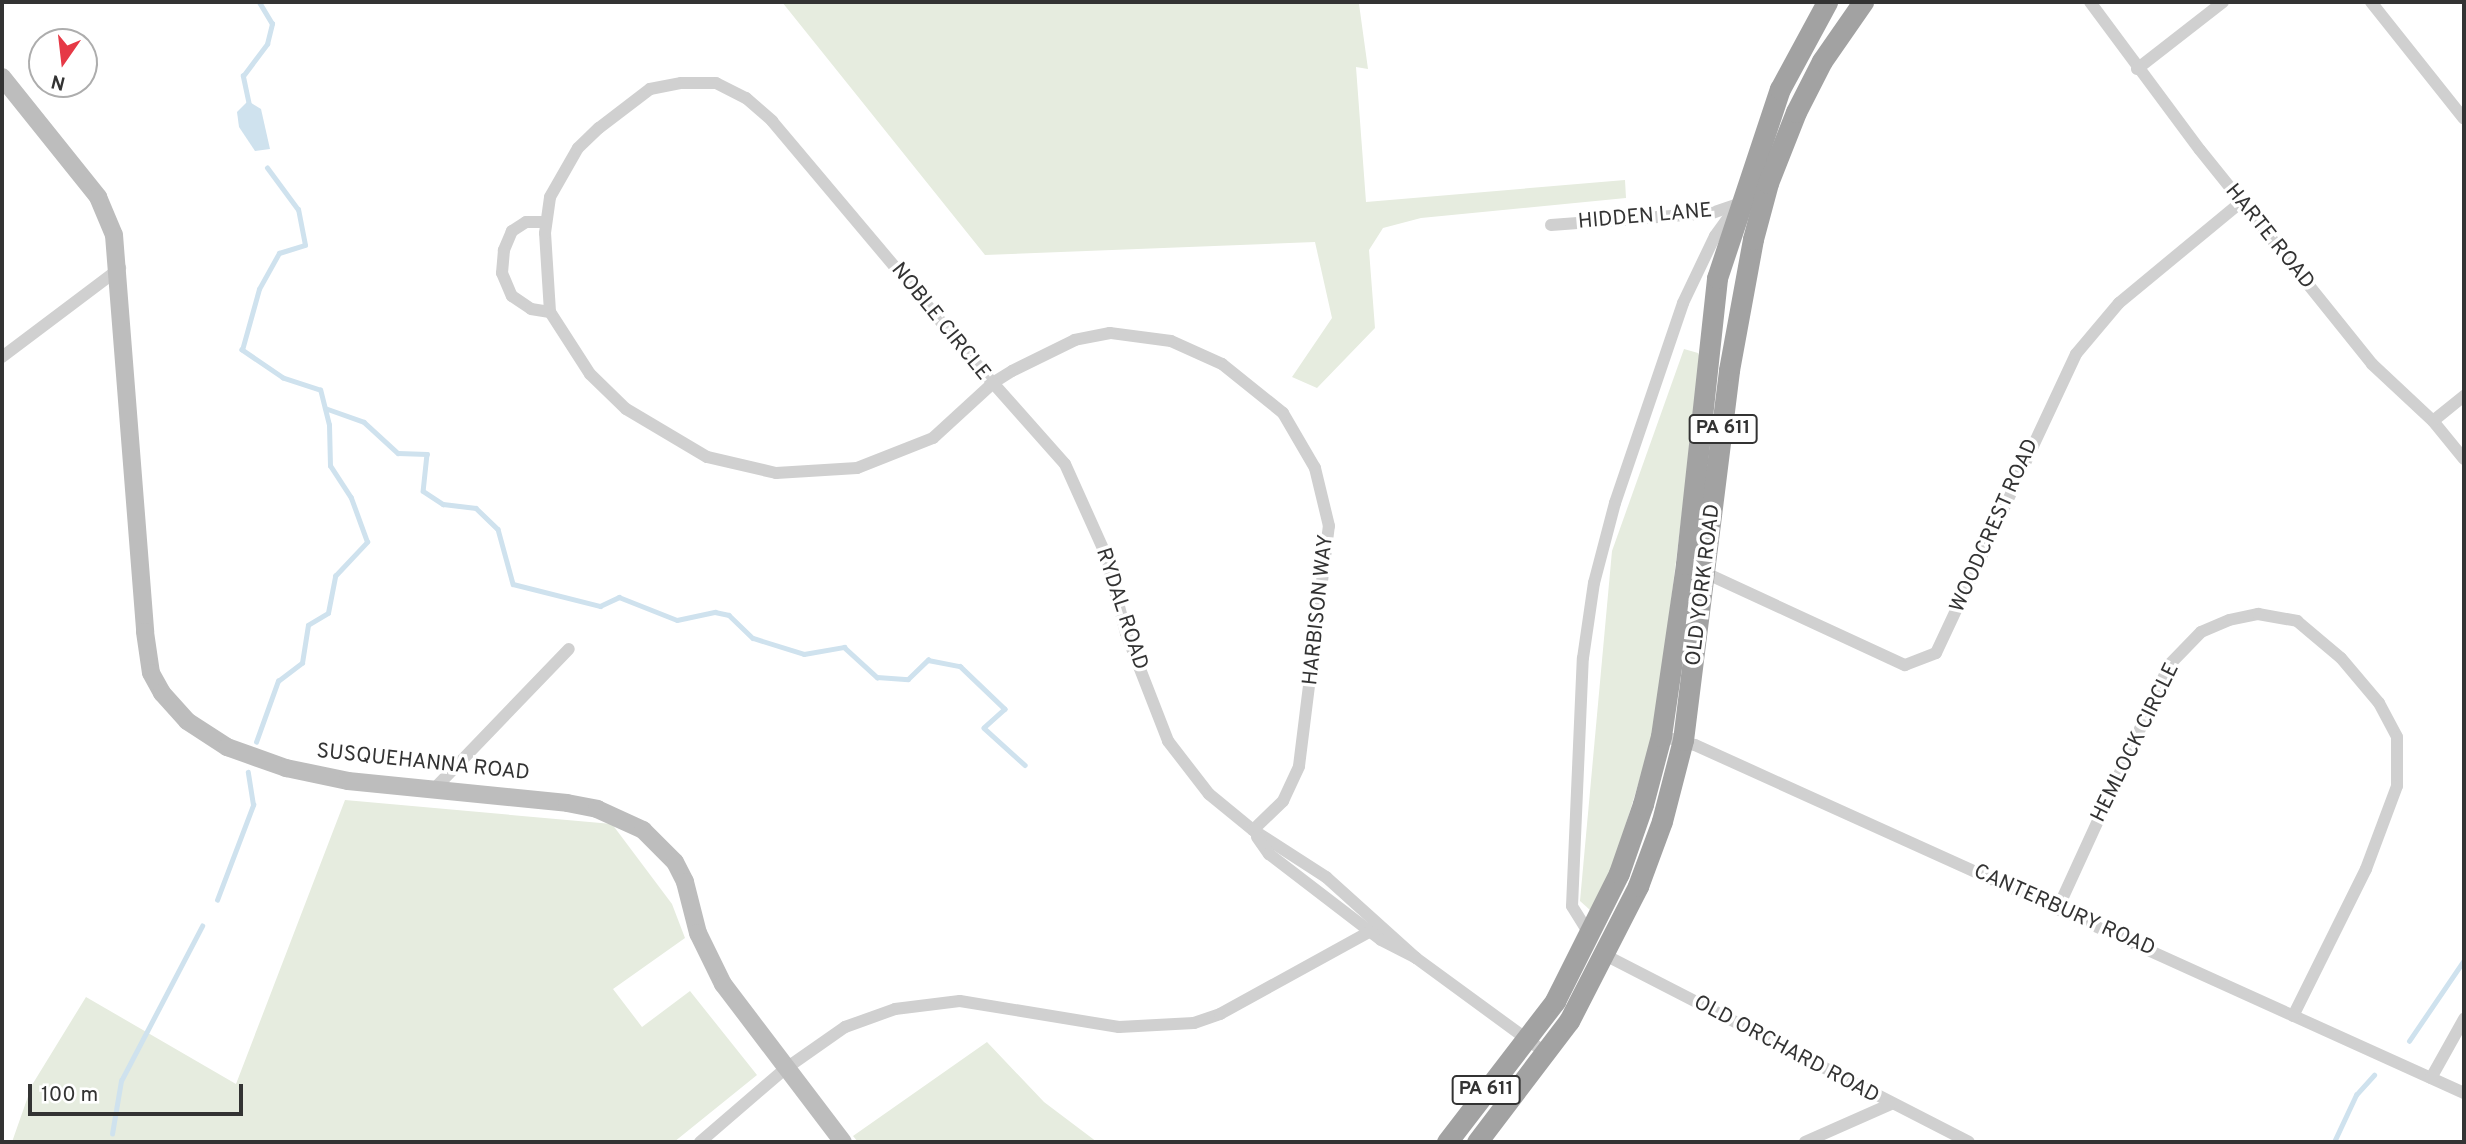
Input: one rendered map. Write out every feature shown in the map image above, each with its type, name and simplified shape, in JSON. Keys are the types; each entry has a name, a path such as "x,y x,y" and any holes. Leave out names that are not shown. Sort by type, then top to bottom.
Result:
{"highway":[{"name":"OLD YORK ROAD","path":"1447,1142 1555,1001 1590,936 1627,850 1661,736 1686,564 1717,278 1739,204 1780,89 1827,2"},
{"name":"OLD YORK ROAD","path":"1477,1142 1546,1053 1605,955 1662,821 1683,740 1707,574 1740,293 1768,183 1822,61 1863,2"}],"main road":[{"name":"SUSQUEHANNA ROAD","path":"2,77 98,197 114,234 120,268 145,632 152,673 162,693 187,721 228,747 286,768 348,781 438,786 597,808 643,830 675,862 707,956 785,1069 843,1142"}],"street":[{"name":"HARTE ROAD","path":"2090,2 2137,69 2372,364 2433,421 2464,459"},
{"path":"2137,69 2223,2"},
{"path":"2371,2 2464,119"},
{"name":"NOBLE CIRCLE","path":"681,83 716,83 746,98 772,121 993,383 933,438 857,468 813,474 737,467 706,457 626,409 590,374 550,312 546,222 550,197 578,148 599,128 650,89 681,83"},
{"name":"WOODCREST ROAD","path":"1686,564 1905,665 1936,653 2076,354 2119,303 2241,202"},
{"name":"HIDDEN LANE","path":"1551,225 1712,213 1739,204"},
{"path":"1590,936 1572,906 1583,658 1594,583 1615,503 1683,303 1715,236 1739,204"},
{"path":"546,222 526,222 512,231 504,250 502,273 512,296 531,309 550,312"},
{"path":"2,357 120,268"},
{"name":"HARBISON WAY","path":"993,383 1075,340 1110,333 1171,341 1222,364 1283,413 1315,468 1329,526 1299,766 1283,801 1253,830"},
{"name":"RYDAL ROAD","path":"993,383 1065,464 1105,553 1126,633 1168,741 1209,794 1253,830 1343,891 1416,958 1546,1053"},
{"path":"2433,421 2464,396"},
{"name":"HEMLOCK CIRCLE","path":"2058,908 2169,665 2202,632 2229,620 2258,614 2297,621 2341,658 2379,703 2397,737 2397,786 2366,869 2293,1016"},
{"path":"438,786 569,649"},
{"name":"CANTERBURY ROAD","path":"1661,736 1683,740 2464,1093"},
{"name":"RYDAL ROAD","path":"1253,830 1269,854 1369,932 1416,958"},
{"path":"1332,903 1343,891"},
{"path":"699,1142 785,1069 845,1027 895,1009 960,1001 1119,1027 1194,1023 1220,1014 1369,932"},
{"name":"OLD ORCHARD ROAD","path":"1605,955 1969,1142"},
{"path":"2431,1078 2464,1019"},
{"path":"1805,1142 1891,1104"}],"shaded area":[{"path":"782,2 1384,2 1359,4 1368,69 1356,67 1366,202 1625,180 1626,198 1421,218 1383,228 1369,250 1375,328 1317,388 1292,377 1332,318 1315,242 985,255"},
{"path":"1684,349 1698,353 1701,361 1655,729 1611,873 1590,910 1580,901 1612,551"},
{"path":"345,800 612,824 672,904 685,938 613,989 642,1027 690,991 757,1075 674,1142 12,1142 32,1085 86,997 236,1084"},
{"path":"987,1042 1044,1102 1097,1142 858,1142 853,1136"}],"water":[{"path":"248,101 261,109 270,149 255,151 239,127 237,112"}],"waterway":[{"path":"249,105 243,76 267,44 272,24 259,2"},
{"path":"256,742 278,681 302,663 308,625 328,613 335,576 367,542 351,498 330,466 329,425 320,390 283,378 242,350 259,289 279,253 305,245 298,210 267,168"},
{"path":"325,408 364,422 398,453 427,454 423,491 443,504 476,508 498,529 513,584 600,606 619,597 677,620 715,612 729,615 753,638 804,654 844,647 877,677 908,679 928,660 960,666 1005,709 984,728 1025,765"},
{"path":"217,900 253,805 248,772"},
{"path":"112,1134 121,1081 202,926"},
{"path":"2409,1041 2464,960"},
{"path":"2334,1142 2356,1095 2374,1075"}]}
